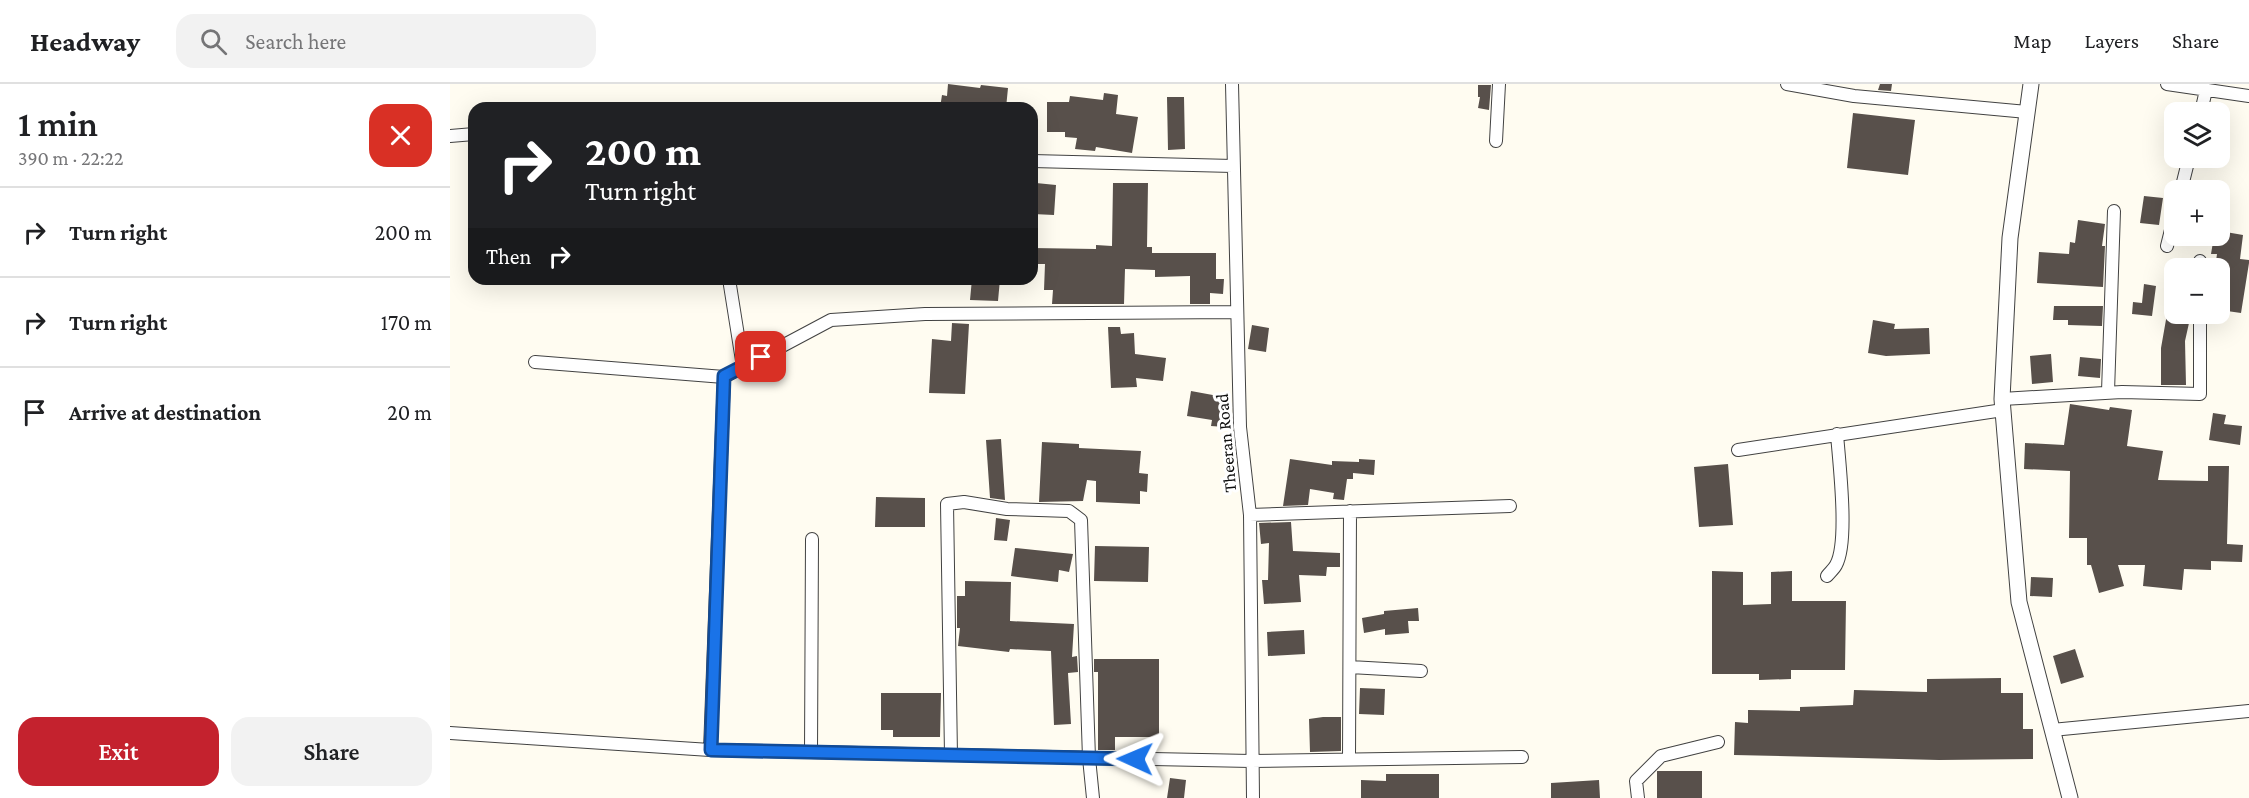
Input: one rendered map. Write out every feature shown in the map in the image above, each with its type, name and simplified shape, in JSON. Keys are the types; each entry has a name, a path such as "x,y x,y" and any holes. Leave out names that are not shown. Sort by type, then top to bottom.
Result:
{"street":[{"name":"Theeran Road","path":"1232,84 1240,427 1250,515 1253,798"},
{"path":"1496,141 1499,84"},
{"path":"1787,84 1854,96 2027,112"},
{"path":"2031,84 2010,238 2003,404 2019,602 2070,798"},
{"path":"2167,84 2249,96"},
{"path":"2203,102 2206,90"},
{"path":"450,136 468,134"},
{"path":"1038,161 1233,166"},
{"path":"2108,392 2114,211"},
{"path":"730,285 743,367"},
{"path":"535,362 724,376 831,320 925,314 1237,312"},
{"path":"1738,450 2003,404 2108,392 2200,394 2200,324"},
{"path":"711,750 724,376"},
{"path":"1827,576 1836,565 1841,545 1838,434"},
{"path":"951,755 947,504 964,502 1007,509 1069,511 1081,520 1089,758 1093,798"},
{"path":"1250,515 1510,506"},
{"path":"1349,760 1350,511"},
{"path":"811,752 813,539"},
{"path":"1350,667 1421,671"},
{"path":"2052,730 2249,711"},
{"path":"450,733 711,750 1251,761 1522,757"},
{"path":"1638,798 1636,781 1661,756 1718,742"}],"building":[{"path":"948,84 980,88 981,85 1008,88 1007,102 941,102 942,95 947,96"},
{"path":"1880,84 1892,84 1891,91 1878,90"},
{"path":"1478,85 1491,85 1489,110 1478,108 1480,97 1478,97"},
{"path":"1104,93 1118,95 1116,114 1138,117 1132,153 1096,147 1095,151 1075,149 1077,138 1065,137 1065,132 1047,132 1047,102 1069,102 1070,96 1103,100"},
{"path":"1167,97 1184,97 1185,149 1168,150"},
{"path":"1853,113 1915,120 1908,175 1847,168"},
{"path":"1038,183 1056,185 1054,215 1038,214"},
{"path":"1113,183 1148,183 1147,247 1152,247 1152,253 1216,253 1216,279 1224,279 1223,294 1210,293 1210,304 1190,304 1190,276 1155,277 1155,270 1125,269 1124,304 1052,304 1053,290 1044,290 1045,264 1038,264 1038,248 1096,249 1096,245 1112,246"},
{"path":"2144,196 2163,198 2159,225 2140,223"},
{"path":"2078,220 2105,224 2102,246 2105,246 2103,287 2037,283 2039,252 2069,254 2070,242 2075,243"},
{"path":"2230,233 2243,235 2240,259 2249,260 2249,263 2241,313 2230,311 2230,258 2216,258 2217,254 2211,254 2212,246 2230,246"},
{"path":"2144,284 2156,286 2152,316 2132,314 2133,302 2142,303"},
{"path":"971,285 999,285 998,301 970,300"},
{"path":"2054,306 2103,306 2102,326 2068,325 2068,320 2053,320"},
{"path":"1873,320 1895,324 1894,329 1929,328 1930,354 1886,356 1868,353"},
{"path":"952,323 969,324 965,394 929,393 932,339 951,341"},
{"path":"2165,324 2189,324 2185,341 2186,385 2161,385 2161,348"},
{"path":"1252,325 1269,328 1266,352 1248,349"},
{"path":"1108,327 1120,327 1121,334 1134,333 1135,354 1166,358 1163,381 1136,378 1137,387 1111,388"},
{"path":"2051,354 2053,382 2032,384 2030,356"},
{"path":"2080,357 2101,359 2100,378 2078,376"},
{"path":"1191,391 1229,398 1225,427 1211,426 1212,420 1187,416"},
{"path":"2070,404 2109,410 2110,407 2132,410 2127,446 2163,451 2158,480 2208,481 2208,466 2229,466 2227,544 2243,545 2242,562 2211,561 2211,570 2184,569 2182,590 2143,586 2145,565 2118,565 2124,586 2099,593 2091,565 2087,565 2087,538 2069,538 2070,471 2024,469 2025,443 2064,445"},
{"path":"2213,413 2226,415 2224,424 2242,426 2240,445 2209,440"},
{"path":"1001,439 1005,500 990,498 986,440"},
{"path":"1042,442 1079,444 1079,448 1141,451 1139,473 1148,474 1147,492 1140,491 1140,504 1096,502 1096,481 1087,480 1083,501 1039,502"},
{"path":"1290,459 1332,465 1332,461 1375,460 1374,475 1353,473 1353,479 1347,479 1344,500 1333,499 1334,493 1310,489 1308,505 1283,506"},
{"path":"1728,464 1733,525 1699,527 1694,467"},
{"path":"876,497 925,498 925,527 875,527"},
{"path":"996,518 1010,520 1007,541 994,540"},
{"path":"1291,522 1293,551 1340,553 1340,567 1327,567 1326,576 1299,575 1301,602 1264,604 1262,580 1268,580 1269,543 1261,544 1259,523"},
{"path":"1095,546 1149,547 1148,582 1094,581"},
{"path":"1015,548 1073,554 1069,572 1059,570 1058,582 1011,576"},
{"path":"1712,571 1743,572 1743,605 1771,604 1771,572 1792,571 1792,601 1846,601 1845,670 1791,670 1791,679 1759,680 1759,674 1712,674"},
{"path":"2031,577 2053,578 2052,597 2030,596"},
{"path":"965,581 1011,582 1010,621 1074,624 1072,657 1077,656 1078,672 1068,673 1071,724 1054,725 1051,651 1010,649 1009,652 958,646 960,628 957,628 957,596 965,596"},
{"path":"1418,608 1419,621 1408,621 1409,633 1385,635 1385,629 1364,633 1362,618 1384,614 1384,611"},
{"path":"1304,630 1305,654 1268,656 1267,632"},
{"path":"2075,649 2084,677 2061,684 2053,656"},
{"path":"1094,659 1159,659 1159,737 1115,737 1115,750 1098,750 1098,672 1094,672"},
{"path":"2001,678 2001,693 2023,693 2023,729 2033,729 2033,759 1939,760 1734,755 1735,722 1748,723 1748,710 1800,711 1800,707 1853,705 1854,690 1927,692 1927,679"},
{"path":"1360,688 1385,689 1384,715 1359,714"},
{"path":"881,693 941,693 940,737 893,737 893,730 881,730"},
{"path":"1341,717 1341,751 1310,752 1309,719"},
{"path":"1657,771 1702,771 1702,798 1657,798"},
{"path":"1386,774 1439,774 1439,798 1361,798 1361,780 1386,781"},
{"path":"1170,778 1186,780 1184,798 1167,798"},
{"path":"1599,780 1600,798 1551,798 1551,783"}],"route":[{"path":"761,357 724,376 711,750 1135,759"}]}
